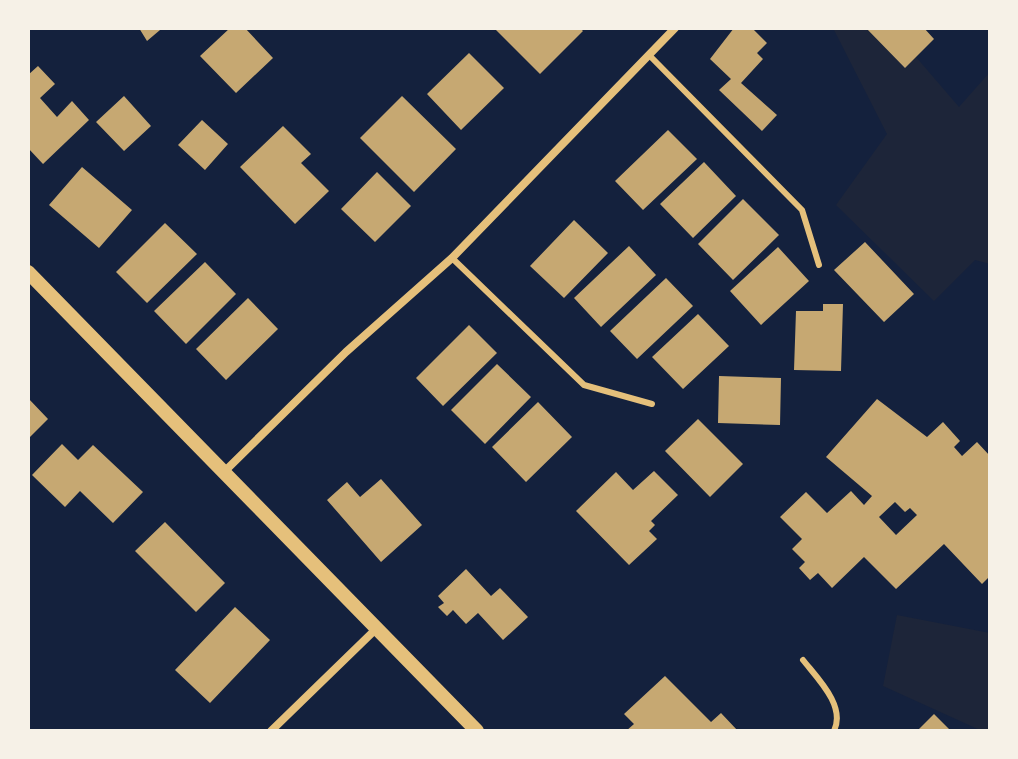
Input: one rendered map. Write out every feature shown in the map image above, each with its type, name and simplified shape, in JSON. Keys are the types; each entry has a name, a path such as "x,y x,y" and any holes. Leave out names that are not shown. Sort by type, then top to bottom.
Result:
{"street":[{"path":"225,471 346,352 452,258 651,57 675,28"},
{"path":"28,272 477,731"},
{"path":"271,731 377,628"}],"lane":[{"path":"651,57 802,210 819,265"},
{"path":"452,258 584,385 652,404"},
{"path":"803,660 829,693 837,714 834,731"}],"shaded area":[{"path":"833,28 891,28 959,107 990,72 990,264 975,260 934,301 836,205 887,134"},
{"path":"897,615 990,633 990,731 982,731 883,686"}],"building":[{"path":"139,28 158,28 160,30 147,41"},
{"path":"230,28 245,28 273,58 236,93 200,56"},
{"path":"494,28 580,28 583,31 540,74"},
{"path":"734,28 752,28 767,43 757,53 763,59 741,83 777,115 762,131 719,90 731,79 710,59"},
{"path":"866,28 924,28 934,39 905,68"},
{"path":"469,53 504,88 461,130 427,94"},
{"path":"38,66 55,84 40,98 57,117 72,101 89,120 43,164 28,148 28,75"},
{"path":"124,96 151,126 124,151 96,122"},
{"path":"402,96 456,149 414,192 360,138"},
{"path":"202,120 228,144 205,170 178,145"},
{"path":"283,126 311,154 301,163 329,191 295,224 240,167"},
{"path":"668,130 697,159 643,210 615,181"},
{"path":"704,162 736,196 693,238 660,204"},
{"path":"82,167 132,210 99,248 49,205"},
{"path":"377,172 411,206 375,242 341,209"},
{"path":"743,199 779,235 733,280 698,244"},
{"path":"574,220 608,253 564,298 530,266"},
{"path":"165,223 197,254 147,303 116,272"},
{"path":"865,242 914,294 884,322 834,270"},
{"path":"629,246 656,275 601,327 574,298"},
{"path":"778,247 809,281 761,325 730,291"},
{"path":"205,262 236,294 186,344 154,311"},
{"path":"666,278 693,306 637,359 610,331"},
{"path":"248,298 278,329 226,380 196,349"},
{"path":"823,304 843,304 841,371 794,370 796,311 823,311"},
{"path":"698,314 729,346 683,389 652,357"},
{"path":"469,325 497,353 443,406 416,378"},
{"path":"497,364 531,397 485,444 451,410"},
{"path":"719,376 781,378 780,425 718,423"},
{"path":"28,398 48,419 28,439"},
{"path":"877,399 927,437 943,422 960,441 954,447 962,456 977,442 990,456 990,576 982,584 944,544 896,589 864,557 832,588 818,573 810,580 799,568 805,562 792,549 802,539 780,517 806,492 827,513 851,491 864,505 872,496 826,457","holes":["895,502 905,512 910,508 917,515 896,535 879,517"]},
{"path":"538,402 572,437 526,482 492,447"},
{"path":"698,419 743,464 710,497 665,451"},
{"path":"62,444 78,460 93,445 143,492 113,523 80,491 65,507 32,475"},
{"path":"654,471 678,495 651,521 655,525 649,531 657,539 629,565 576,511 616,472 633,490"},
{"path":"381,479 422,525 381,562 327,500 347,482 360,497"},
{"path":"165,522 225,583 196,612 135,551"},
{"path":"466,569 491,596 500,588 528,617 503,640 478,613 466,624 453,610 447,616 438,607 444,603 438,596"},
{"path":"235,607 270,640 210,703 175,670"},
{"path":"665,676 711,722 721,713 738,731 626,731 634,724 624,714"},
{"path":"934,714 951,731 917,731"}]}
